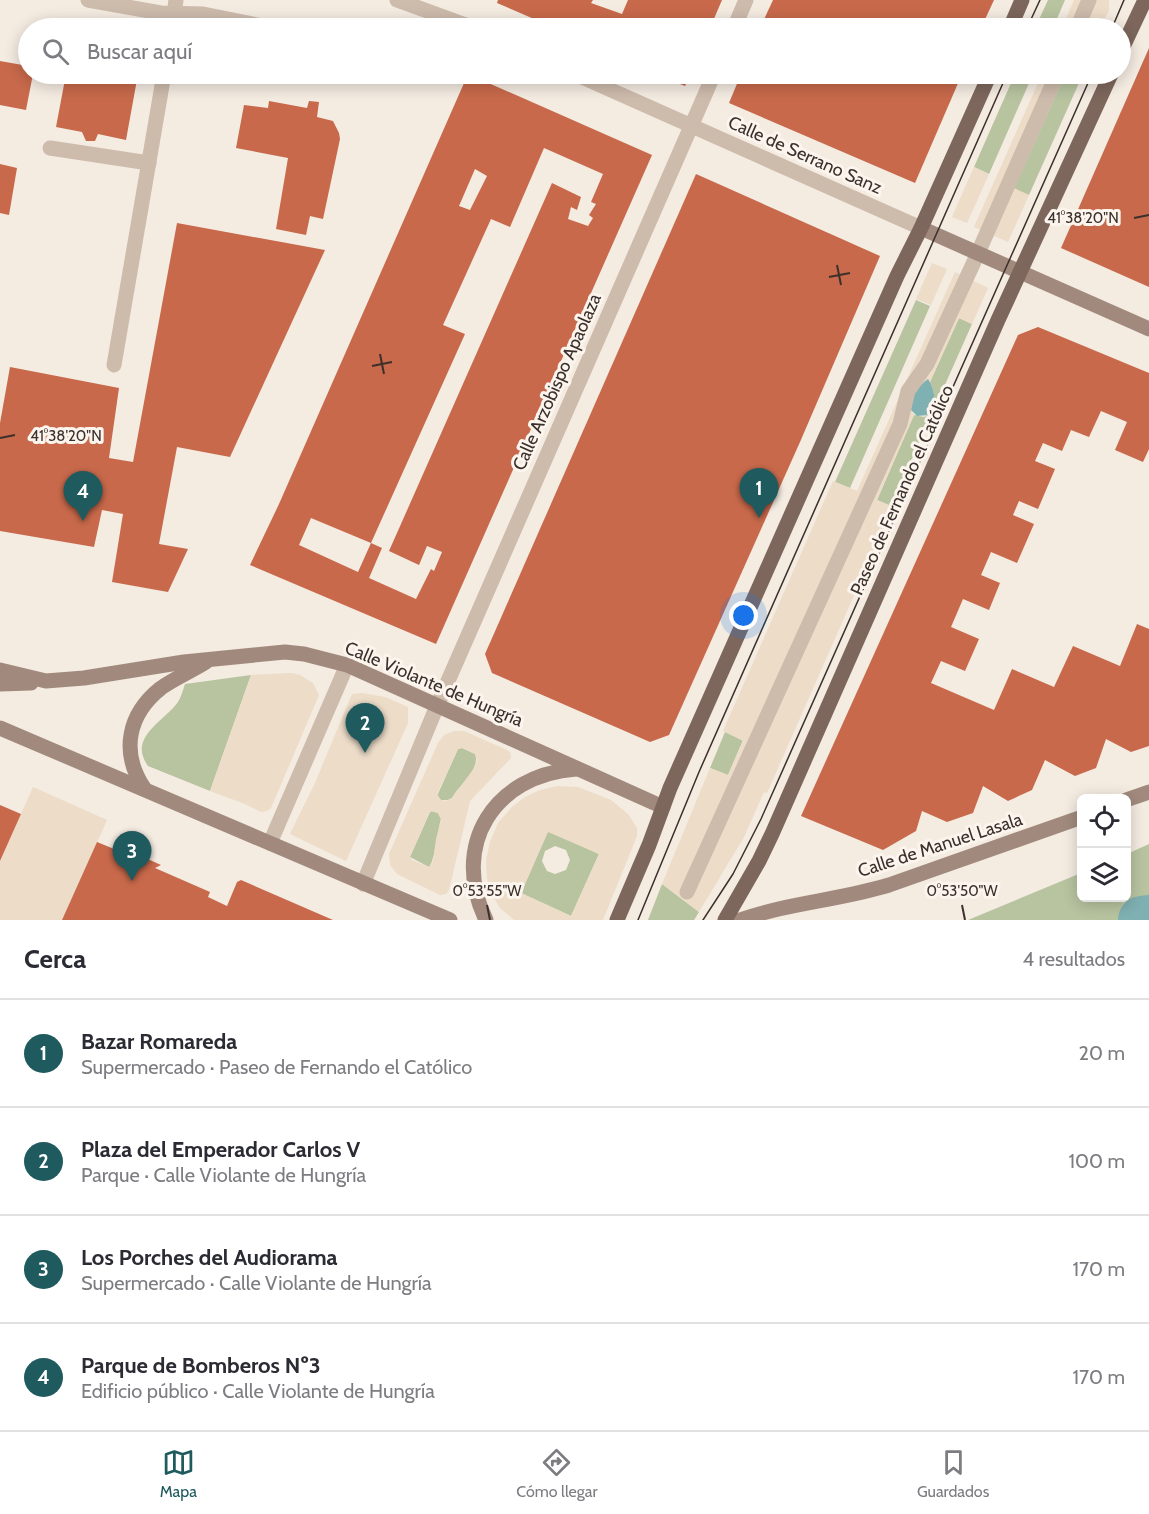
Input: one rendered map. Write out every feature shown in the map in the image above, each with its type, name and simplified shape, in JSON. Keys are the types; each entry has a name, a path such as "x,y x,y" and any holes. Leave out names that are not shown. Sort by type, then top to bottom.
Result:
{"main road":[{"path":"1015,18 1023,0"},
{"path":"1131,30 1145,0"},
{"path":"617,920 663,807 897,276 986,84"},
{"name":"Paseo de Fernando el Católico","path":"725,920 772,834 1020,272 1106,84"},
{"name":"Calle de Serrano Sanz","path":"921,228 1149,329"},
{"name":"Calle Violante de Hungría","path":"0,670 46,681 107,675 212,659 285,652 304,654 347,665 663,807"},
{"path":"144,788 136,776 130,751 133,726 138,713 162,688 212,659"},
{"path":"0,684 46,681"},
{"path":"0,728 450,920"},
{"path":"486,920 476,891 473,866 478,838 493,808 511,790 525,781 549,772 579,768"},
{"path":"1131,798 1149,792"},
{"name":"Calle de Manuel Lasala","path":"740,920 780,908 865,892 889,885 1077,819"}],"street":[{"path":"88,0 161,13 176,7 223,18"},
{"path":"397,0 440,18"},
{"path":"738,18 746,0"},
{"path":"1081,18 1089,0"},
{"path":"114,365 162,84"},
{"name":"Calle de Serrano Sanz","path":"598,84 921,228"},
{"name":"Calle Arzobispo Apaolaza","path":"363,884 437,706 710,84"},
{"name":"Paseo de Fernando el Católico","path":"687,892 900,424 908,391 927,364 1053,84"},
{"path":"50,148 149,163"},
{"path":"270,843 347,665"}],"green space":[{"path":"1048,0 1065,0 1057,18 1040,18"},
{"path":"1011,84 1029,84 989,174 974,167"},
{"path":"1061,84 1079,84 1029,195 1014,189"},
{"path":"916,300 930,306 850,488 835,482"},
{"path":"959,318 972,324 891,506 877,500 914,415 924,417 931,413 934,393 930,382"},
{"path":"251,675 210,791 148,766 143,756 142,746 145,738 178,702 185,684"},
{"path":"725,732 743,740 728,775 710,768"},
{"path":"462,748 475,754 475,765 452,798 441,800 437,796 458,749"},
{"path":"432,811 438,813 441,819 435,852 429,867 410,857"},
{"path":"548,831 599,854 571,916 521,893","holes":["555,846 566,850 570,860 566,870 555,874 547,871 542,861 545,851"]},
{"path":"1149,844 1149,920 968,920 1077,875 1077,902 1131,902 1131,852"},
{"path":"662,884 699,912 694,920 648,920"}],"shaded area":[{"path":"1074,0 1109,0 1109,11 1105,18 1066,18"},
{"path":"1038,84 1061,84 1014,188 1029,195 1008,242 974,227"},
{"path":"974,167 989,174 967,223 952,217"},
{"path":"932,263 947,269 931,305 916,299"},
{"path":"955,272 988,288 972,324 959,318 930,382 928,379 911,410 914,415 877,500 893,507 767,793 764,792 744,837 699,912 662,884 710,768 728,775 743,741 723,731 833,481 857,491"},
{"path":"291,673 300,675 313,683 319,695 271,808 261,812 210,791 251,675"},
{"path":"362,693 385,697 408,707 408,723 346,861 290,834 315,783 352,694"},
{"path":"454,731 464,731 505,749 510,752 511,758 470,801 449,890 446,894 440,895 397,874 390,865 389,854 438,743 444,735","holes":["462,748 475,754 477,760 475,767 452,798 446,801 441,800 437,794 458,749","430,811 438,813 441,819 433,861 429,867 410,857"]},
{"path":"558,786 578,787 611,800 628,814 637,828 637,836 603,920 514,920 500,908 493,896 487,878 486,861 490,842 498,823 512,807 525,797 540,790","holes":["548,832 599,854 571,916 521,893"]},
{"path":"33,787 107,820 62,920 0,920 0,861"}],"water":[{"path":"928,379 934,393 933,407 928,415 917,416 911,410 913,396"}],"building":[{"path":"498,0 593,0 591,3 622,14 628,0 722,0 714,18 532,18 497,3"},
{"path":"773,0 994,0 986,18 765,18"},
{"path":"1149,48 1149,287 1061,248"},
{"path":"0,61 18,64 18,84 31,84 26,110 0,105"},
{"path":"64,84 136,84 126,140 98,134 95,141 86,141 82,132 56,127"},
{"path":"464,84 491,84 652,155 436,644 250,565","holes":["544,148 603,174 591,202 596,204 589,215 593,218 588,226 568,219 571,207 577,210 581,197 552,183 389,551 419,565 427,546 442,552 434,571 431,569 416,599 369,578 382,548 371,543 465,334 443,325 491,219 510,227","475,169 487,176 470,210 459,206","311,518 371,543 358,572 299,545"]},
{"path":"737,84 958,84 915,183 729,103"},
{"path":"269,101 307,108 309,101 319,102 317,117 333,121 339,133 340,139 323,219 310,216 306,235 276,229 288,158 236,148 244,105 268,108"},
{"path":"0,164 17,168 9,215 0,213"},
{"path":"696,174 880,256 669,735 650,742 492,673 485,654"},
{"path":"177,223 325,250 230,457 177,447 159,544 188,549 168,592 112,582 123,514 102,510 94,547 0,531 0,423 10,367 119,388 109,458 133,462"},
{"path":"1038,327 1149,373 1149,449 1143,462 1115,450 1127,422 1101,411 1089,437 1071,430 1062,451 1043,443 1035,461 1055,469 1038,509 1019,501 1013,515 1034,524 1017,563 991,552 981,575 1000,583 989,610 963,599 951,627 979,639 965,671 941,661 931,683 994,710 1012,669 1054,687 1073,646 1120,666 1137,624 1149,629 1149,746 1131,752 1106,739 1096,768 1075,776 1045,760 1032,790 1008,801 983,786 973,813 947,822 922,811 916,831 883,850 801,816 1018,335"},
{"path":"0,805 21,814 0,861"},
{"path":"97,842 119,851 121,847 161,865 155,868 210,892 208,897 227,906 237,882 241,880 333,920 62,920"}],"waterway":[{"path":"1142,920 1149,919"}],"tram line":[{"path":"1032,18 1040,0"},
{"path":"1116,18 1124,0"},
{"path":"638,920 699,772 1003,84"},
{"path":"703,920 733,874 761,819 1088,84"}],"place":[{"name":"Bazar Romareda","path":"759,518"},
{"name":"Parque de Bomberos Nº3","path":"83,521"},
{"name":"Plaza del Emperador Carlos V","path":"365,753"},
{"name":"Los Porches del Audiorama","path":"132,881"}]}
